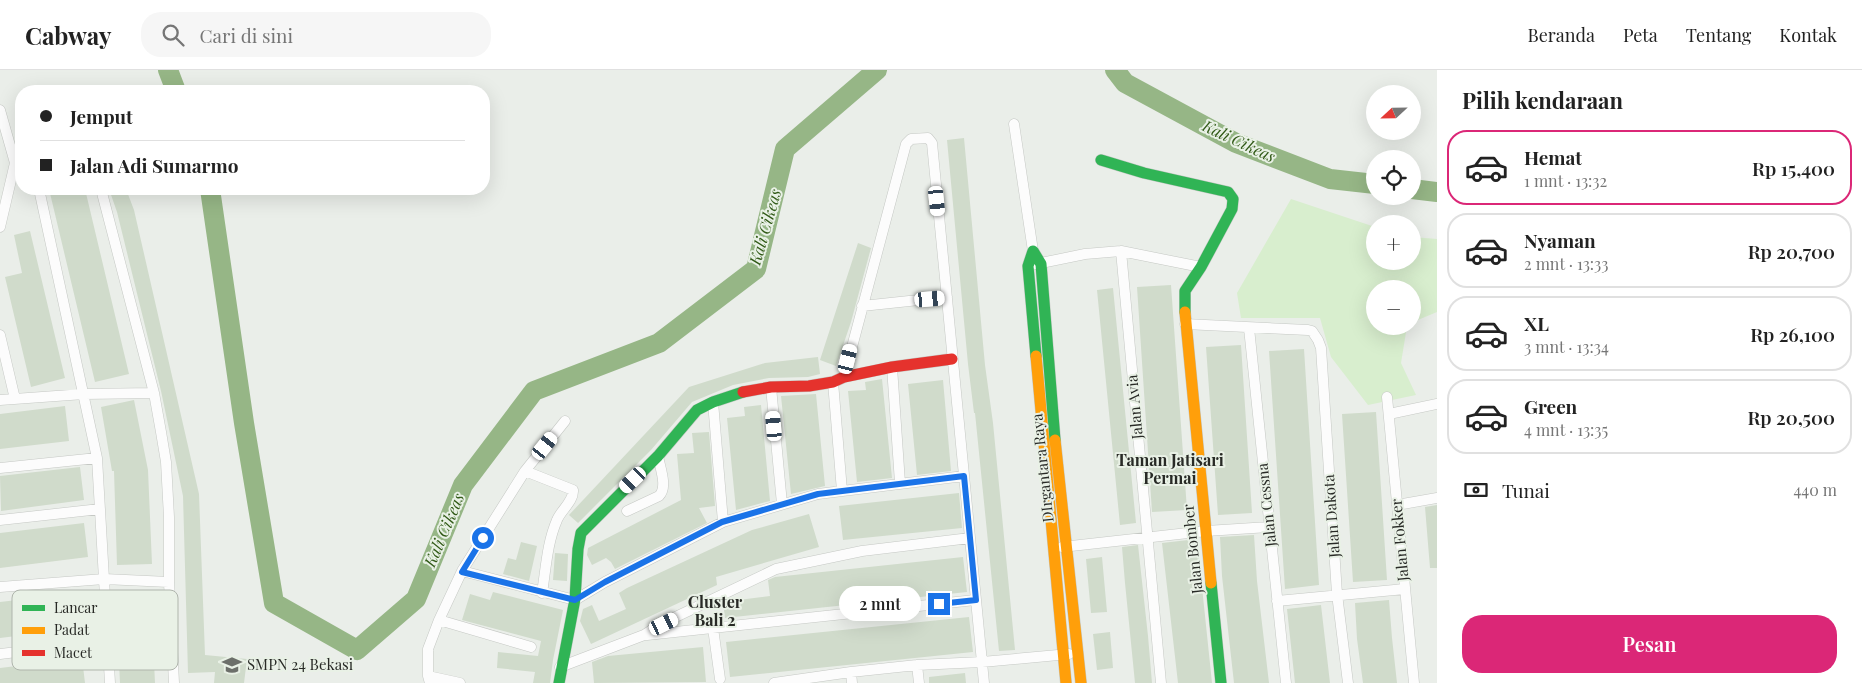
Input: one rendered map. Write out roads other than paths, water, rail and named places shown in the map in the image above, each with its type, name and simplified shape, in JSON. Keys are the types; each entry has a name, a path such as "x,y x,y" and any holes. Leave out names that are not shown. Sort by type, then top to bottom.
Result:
{"street":[{"path":"0,110 15,153"},
{"name":"DIrgantara Raya","path":"1014,124 1033,252 1041,264 1054,548 1066,683"},
{"path":"842,491 839,380 862,306 906,144 911,139 928,138 932,143 984,683"},
{"name":"Jalan Bomber","path":"1101,160 1144,173 1228,192 1232,196 1234,206 1201,267 1185,291 1184,324 1221,683"},
{"path":"0,227 15,173"},
{"path":"40,195 97,458 105,590"},
{"path":"103,195 154,393 166,462 169,517 169,590"},
{"path":"1028,266 1086,254 1121,251 1201,267"},
{"name":"Jalan Avia","path":"1121,251 1161,683"},
{"name":"DIrgantara Raya","path":"1033,252 1028,266 1067,546 1081,683"},
{"path":"862,306 947,298"},
{"path":"1184,324 1249,328"},
{"name":"Jalan Dakota","path":"1249,328 1312,332 1321,348 1337,594 1348,683"},
{"name":"Jalan Cessna","path":"1249,328 1286,683"},
{"path":"0,335 15,399"},
{"path":"559,683 560,667 575,600 578,546 581,533 658,456 696,410 735,394 771,387 809,386 892,367 952,359"},
{"path":"892,367 900,484"},
{"path":"771,387 782,504"},
{"path":"0,400 84,394 154,393"},
{"name":"Jalan Fokker","path":"1388,397 1414,683"},
{"path":"712,402 722,522"},
{"path":"1389,414 1437,404"},
{"path":"460,683 429,679 428,649 439,620 462,572 525,471 565,421"},
{"path":"627,511 662,493 664,486 658,456"},
{"path":"0,468 97,458"},
{"path":"525,471 573,490 574,495 558,518 550,538 542,593"},
{"path":"462,572 575,600 605,582 722,522 818,494 964,476"},
{"path":"1397,505 1437,498"},
{"path":"0,520 100,509"},
{"path":"1054,548 1206,531 1270,527"},
{"path":"560,667 644,635 776,570 862,551 970,538"},
{"path":"0,587 104,580 169,582"},
{"path":"1277,600 1405,589"},
{"path":"644,635 976,600"},
{"path":"439,620 531,647"},
{"path":"713,628 720,679"},
{"path":"774,683 917,665 1078,654"},
{"path":"917,665 919,683"},
{"path":"109,670 110,683"},
{"path":"173,670 174,683"},
{"path":"851,672 852,683"}],"waterway":[{"name":"Kali Cikeas","path":"168,70 174,85"},
{"name":"Kali Cikeas","path":"211,195 244,423 274,603 357,650 416,599 463,485 534,391 659,343 756,269 785,149 877,70"},
{"name":"Kali Cikeas","path":"1115,70 1125,83 1236,143 1330,179 1366,183"},
{"name":"Kali Cikeas","path":"1421,190 1437,192"}],"place":[{"name":"SMPN 24 Bekasi","path":"232,665"}],"district":[{"name":"Taman Jatisari Permai","path":"1170,469"},
{"name":"Cluster Bali 2","path":"715,611"}]}
